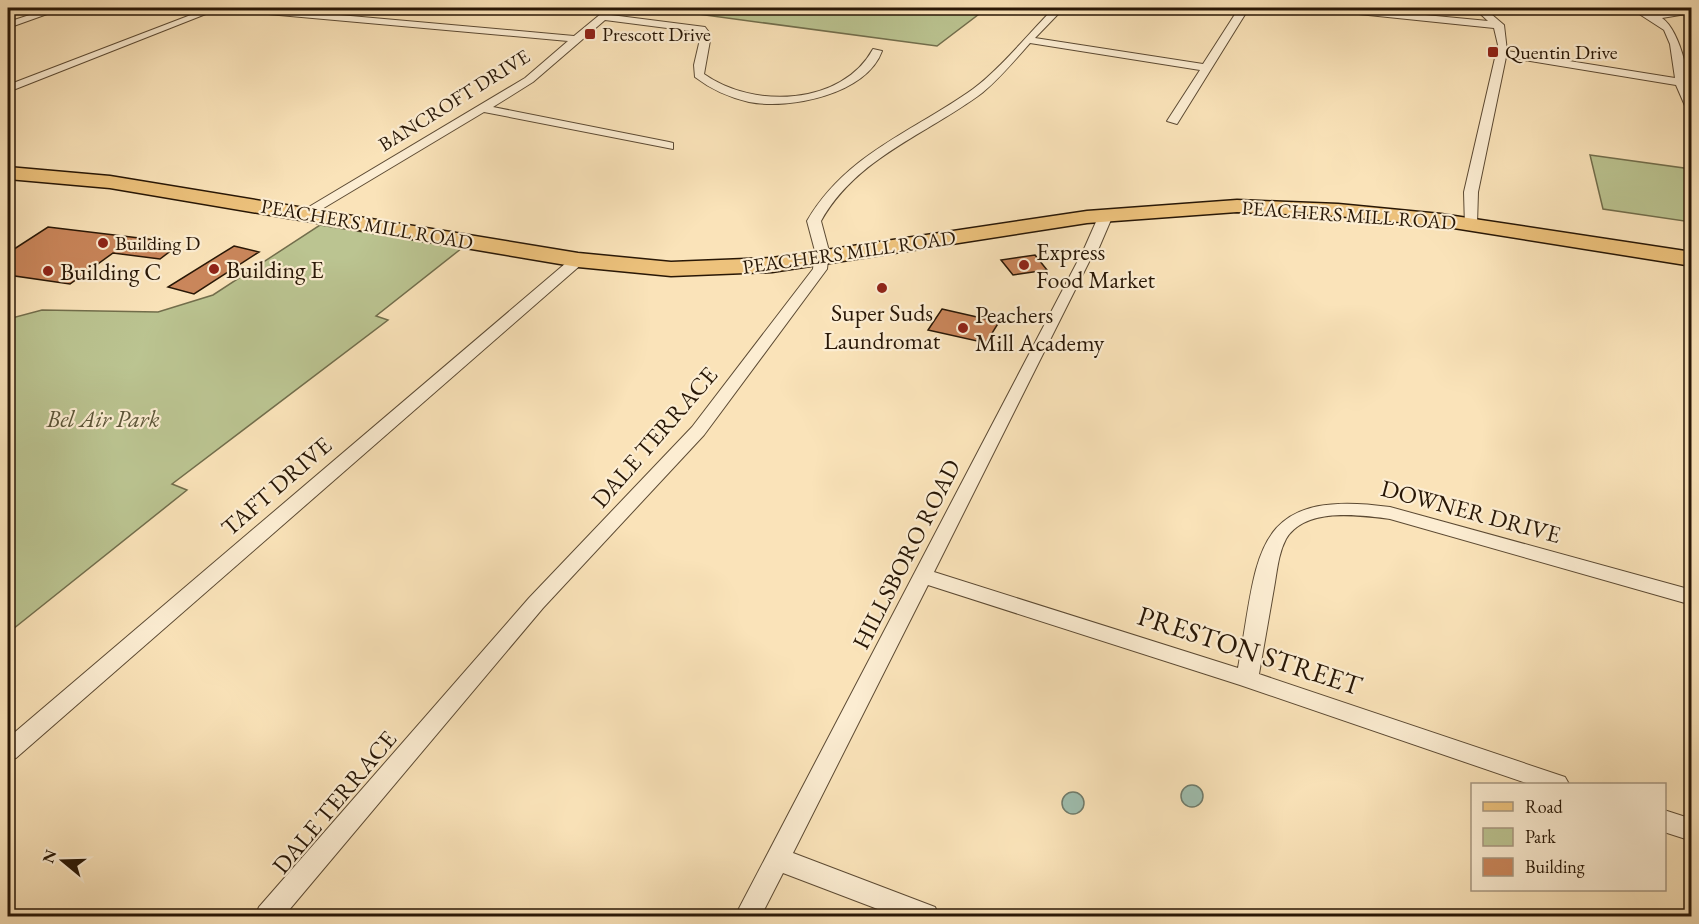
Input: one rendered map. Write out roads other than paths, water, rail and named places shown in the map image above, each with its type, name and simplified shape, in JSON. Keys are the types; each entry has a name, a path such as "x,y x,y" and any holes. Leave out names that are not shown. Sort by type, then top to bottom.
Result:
{"main road":[{"name":"PEACHERS MILL ROAD","path":"8,172 122,183 578,260 649,268 751,267 824,259 1106,214 1237,206 1389,214 1470,224 1692,260"}],"street":[{"path":"8,25 57,8"},
{"path":"8,89 216,8"},
{"path":"234,8 576,39"},
{"name":"BANCROFT DRIVE","path":"307,214 529,80 613,8"},
{"path":"1173,121 1244,8"},
{"path":"1470,224 1471,192 1502,53 1503,39 1499,25 1479,8"},
{"path":"1635,8 1655,16 1670,28 1678,52 1681,82 1692,108"},
{"path":"824,259 814,221 826,200 874,155 944,114 980,89 1028,40 1054,9"},
{"path":"1655,16 1692,10"},
{"path":"1352,11 1411,19 1448,18 1499,25"},
{"path":"602,17 701,29 706,35 705,47 698,60 699,75 710,85 733,95 765,100 794,100 822,94 862,74 874,63 877,51"},
{"path":"1028,40 1207,68"},
{"path":"1502,53 1681,82"},
{"path":"482,108 669,146"},
{"name":"HILLSBORO ROAD","path":"748,916 924,576 1085,256 1091,250 1106,214"},
{"name":"DALE TERRACE","path":"268,916 536,603 698,431 820,269 824,259"},
{"name":"TAFT DRIVE","path":"8,751 578,260"},
{"name":"DOWNER DRIVE","path":"1247,679 1269,559 1276,540 1284,529 1298,521 1328,512 1352,509 1390,513 1692,598"},
{"name":"PRESTON STREET","path":"924,576 1247,679 1554,783"},
{"path":"1666,821 1692,830"},
{"path":"778,859 926,916"}],"place":[{"name":"Prescott Drive","path":"590,34"},
{"name":"Quentin Drive","path":"1493,52"},
{"name":"Building D","path":"103,243"},
{"name":"Express Food Market","path":"1024,265"},
{"name":"Building E","path":"214,269"},
{"name":"Building C","path":"48,271"},
{"name":"Super Suds Laundromat","path":"882,288"},
{"name":"Peachers Mill Academy","path":"963,328"}],"park label":[{"name":"Bel Air Park","path":"103,418"}]}
